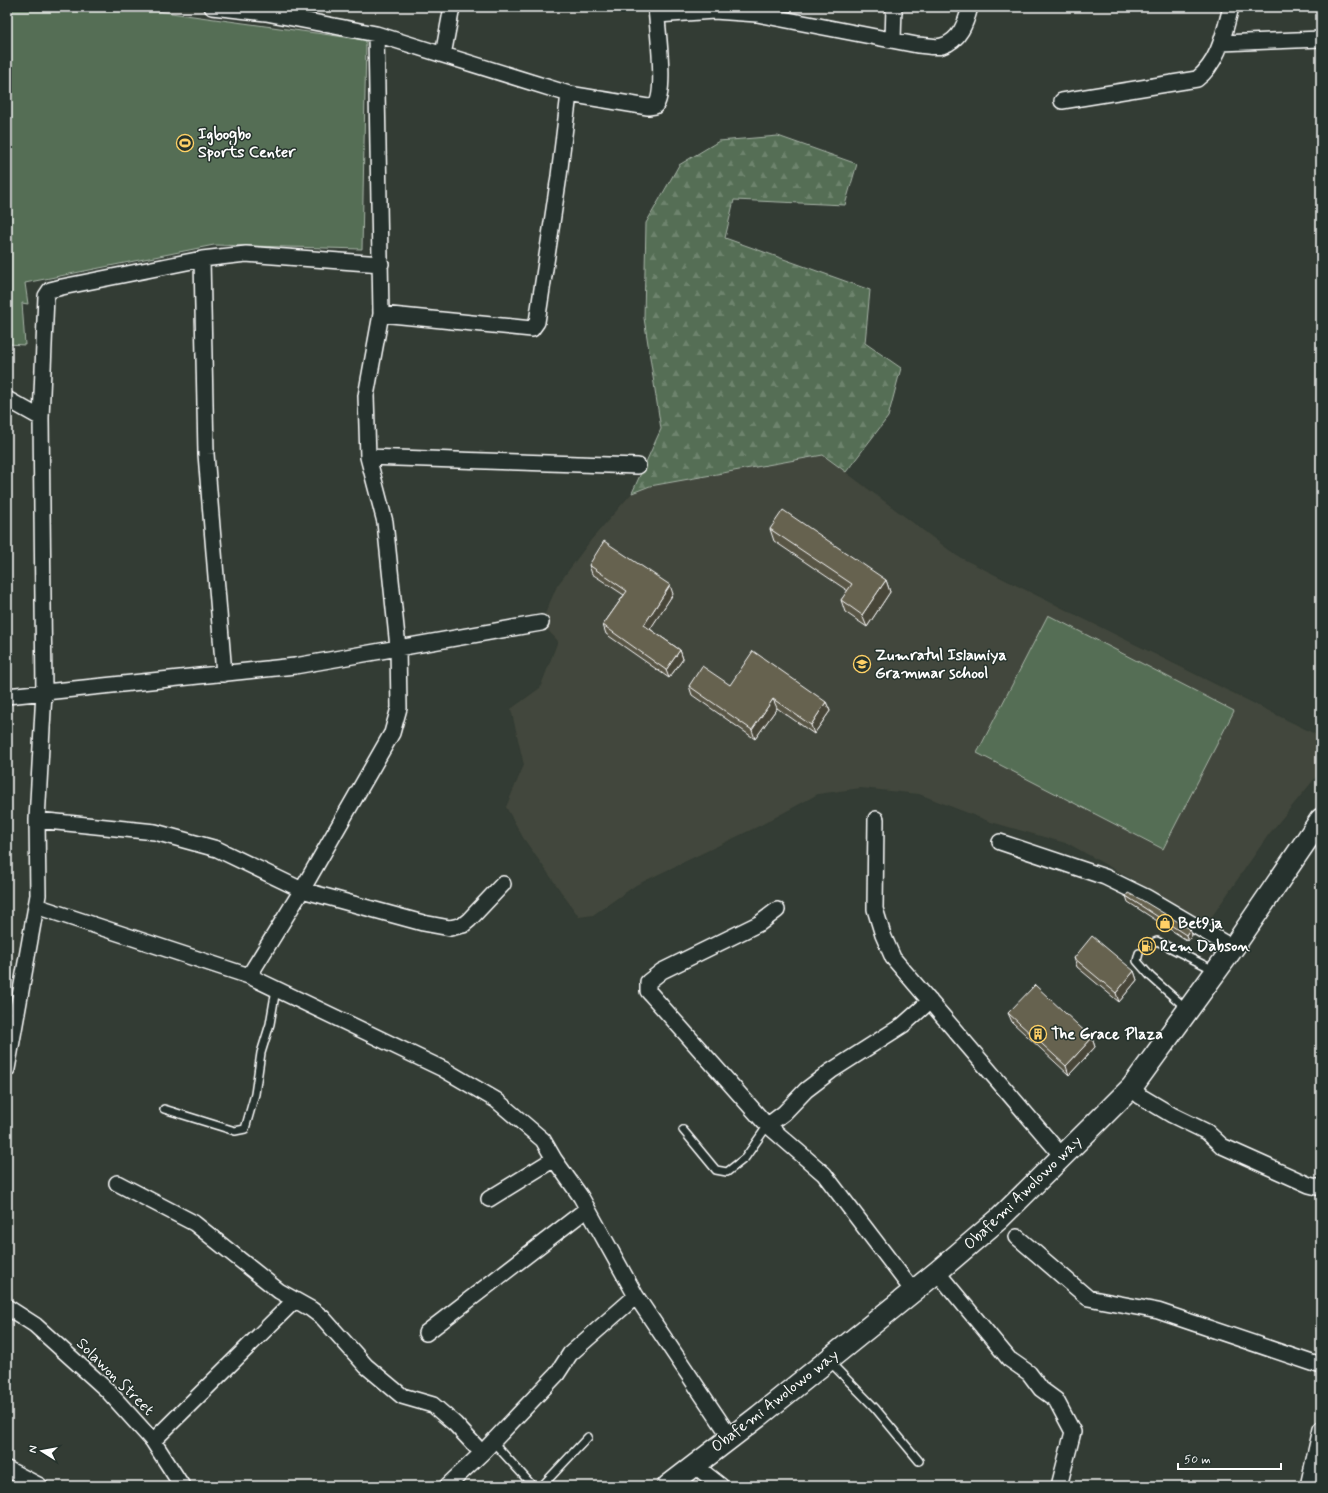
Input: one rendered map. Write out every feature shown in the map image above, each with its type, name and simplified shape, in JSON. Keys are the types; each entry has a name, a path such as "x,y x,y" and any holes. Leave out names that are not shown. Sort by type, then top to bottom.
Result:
{"main road":[{"name":"Obafemi Awolowo way","path":"668,1486 731,1438 828,1360 937,1272 999,1219 1132,1087 1317,831"}],"street":[{"path":"212,7 267,10 376,34 569,94 648,106 655,106 658,103 662,87 656,11 714,11 757,14 917,45 942,46 952,40 965,27 970,7"},
{"path":"443,55 452,7"},
{"path":"893,40 894,7"},
{"path":"1062,101 1197,79 1207,72 1221,43 1231,7"},
{"path":"249,976 302,890 397,722 400,708 398,647 385,522 368,458 366,396 381,314 376,34"},
{"path":"1221,43 1321,40"},
{"path":"381,314 532,329 537,322 559,176 569,94"},
{"path":"7,1069 38,896 37,820 44,692 41,418 46,296 50,290 202,259 246,254 381,264"},
{"path":"202,259 206,454 224,674"},
{"path":"7,399 41,418"},
{"path":"368,458 638,466"},
{"path":"7,696 294,666 541,623"},
{"path":"876,819 875,909 893,958 1062,1156"},
{"path":"37,820 155,832 217,849 302,890 423,923 450,928 463,925 503,884"},
{"path":"1000,842 1105,877 1146,897 1233,948"},
{"path":"36,906 249,976 443,1068 496,1100 544,1140 554,1159 587,1209 636,1296 731,1438"},
{"path":"777,910 760,923 662,971 648,982 648,991 768,1126 824,1174 913,1291"},
{"path":"768,1126 784,1113 806,1090 831,1071 902,1024 930,1001"},
{"path":"1132,1087 1145,1100 1177,1118 1207,1132 1222,1146 1309,1185 1321,1188"},
{"path":"489,1199 554,1159"},
{"path":"117,1183 194,1223 279,1291 294,1301 311,1309 323,1318 366,1366 402,1396 433,1405 455,1424 482,1453"},
{"path":"426,1334 587,1209"},
{"path":"1017,1237 1088,1298 1158,1311 1321,1366"},
{"path":"937,1272 1009,1359 1029,1373 1041,1389 1056,1400 1073,1432 1059,1486"},
{"path":"446,1486 482,1453 557,1374 570,1354 636,1296"},
{"path":"153,1441 294,1301"},
{"name":"Solawon Street","path":"7,1307 35,1324 107,1390 153,1441 182,1486"},
{"path":"1308,1486 1321,1429"},
{"path":"694,1465 721,1486"},
{"path":"7,1469 40,1486"}],"lane":[{"path":"1146,946 1157,941 1216,971"},
{"path":"1139,953 1137,961 1151,977 1187,1009"},
{"path":"164,1109 234,1131 245,1129 255,1094 261,1053 270,1024 276,989"},
{"path":"683,1130 716,1170 727,1172 745,1158 768,1126"},
{"path":"828,1360 875,1408 919,1461"},
{"path":"542,1486 588,1438"},
{"path":"492,1442 533,1486"}],"shaded area":[{"name":"Zumratul Islamiya Grammar school","path":"823,455 957,556 1321,737 1321,771 1269,834 1208,922 1069,844 991,822 919,794 861,788 818,794 761,825 636,885 593,915 579,917 524,839 506,807 524,765 511,709 540,688 558,641 541,623 557,586 591,540 632,493 650,486"}],"green space":[{"name":"Igbogbo Sports Center","path":"7,7 128,7 366,40 362,249 214,245 25,283 28,304 22,303 25,345 7,344"},
{"path":"778,136 857,164 845,205 734,200 725,238 870,290 865,343 901,368 888,417 846,472 823,455 650,486 632,493 661,429 644,318 646,223 679,165 719,141"},
{"path":"1048,615 1234,711 1163,849 977,753"}],"building":[{"path":"783,510 886,580 862,615 841,600 852,584 770,529"},
{"path":"604,541 670,585 644,625 680,650 666,670 603,625 627,591 589,565"},
{"path":"753,651 826,702 811,725 773,699 752,730 689,686 702,666 730,685"},
{"path":"1128,893 1190,929 1186,935 1126,896"},
{"path":"1092,936 1134,971 1116,993 1074,958"},
{"name":"The Grace Plaza","path":"1035,985 1092,1038 1066,1066 1008,1013"}],"place":[{"name":"Igbogbo Sports Center","path":"185,143"},
{"name":"Zumratul Islamiya Grammar school","path":"862,664"},
{"name":"Bet9ja","path":"1165,923"},
{"name":"Rem Dabson","path":"1147,946"},
{"name":"The Grace Plaza","path":"1038,1034"}]}
